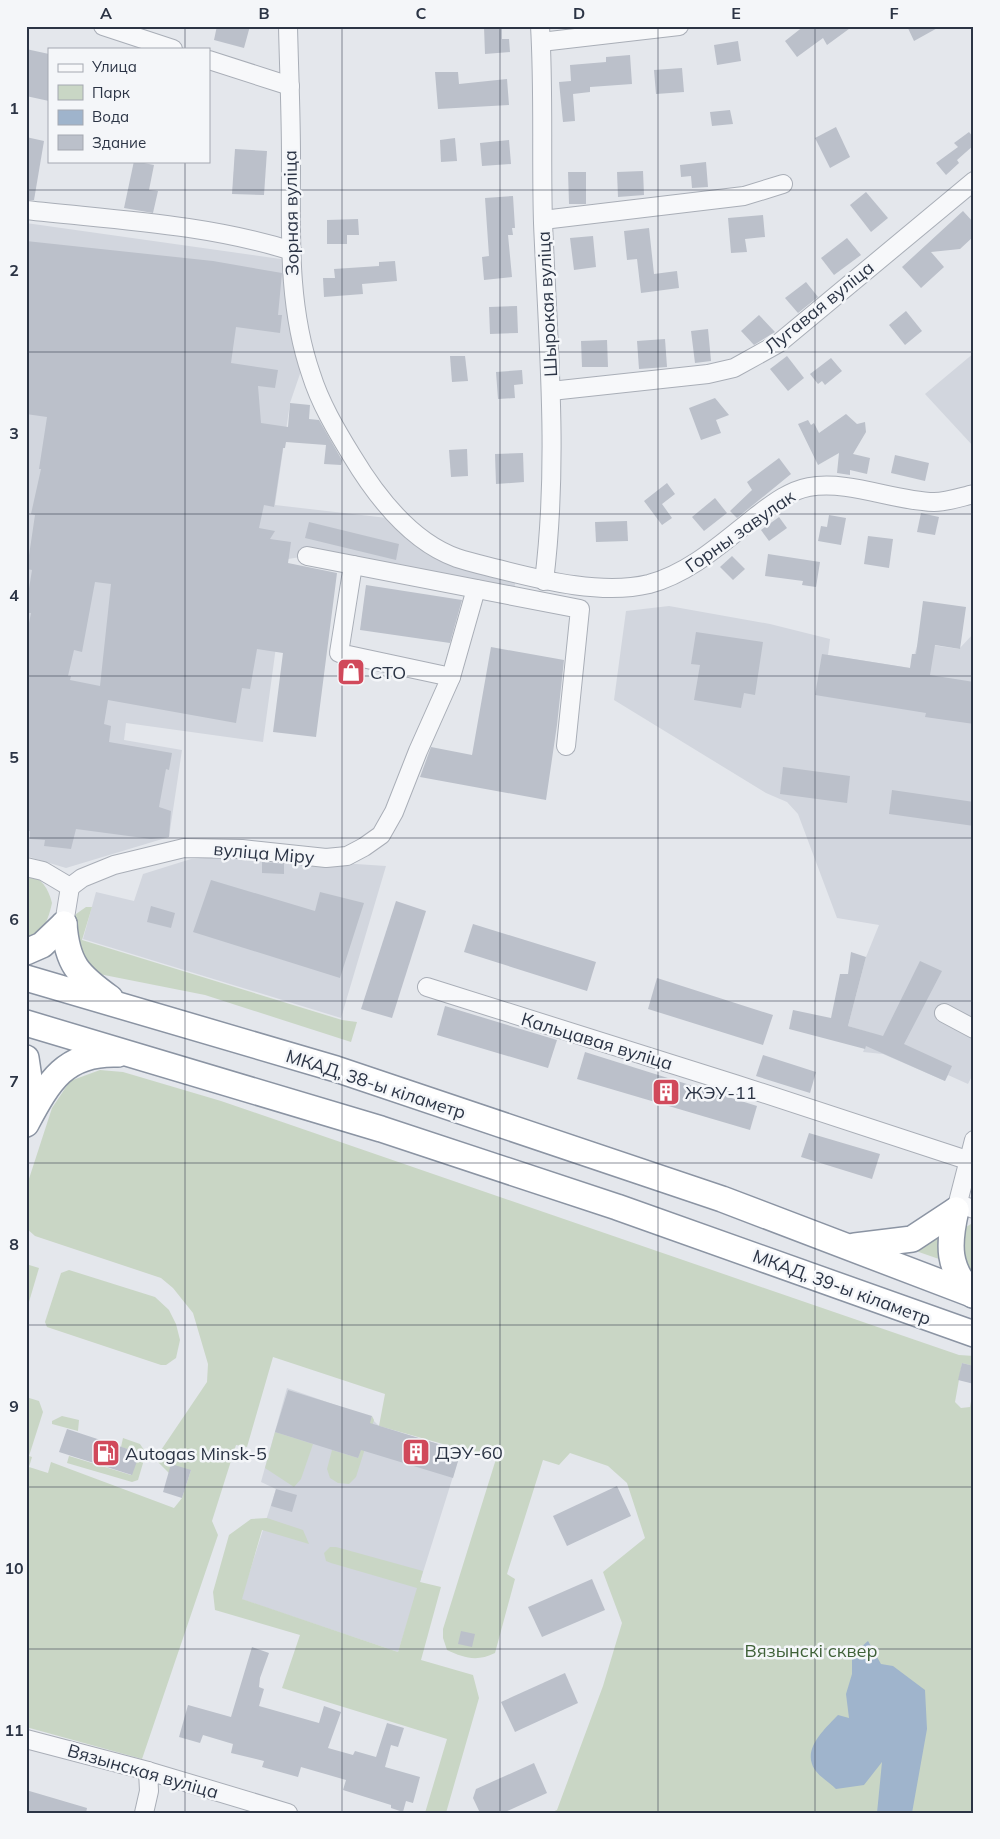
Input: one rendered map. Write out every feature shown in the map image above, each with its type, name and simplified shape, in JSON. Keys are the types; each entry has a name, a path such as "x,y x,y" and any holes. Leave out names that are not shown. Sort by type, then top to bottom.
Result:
{"highway":[{"path":"26,952 42,945 64,924"},
{"path":"64,924 68,954 78,971 120,1005"},
{"name":"МКАД, 38-ы кіламетр","path":"26,978 336,1069 722,1199 850,1246"},
{"path":"26,1023 132,1055"},
{"path":"26,1124 51,1084 68,1064 105,1054 132,1055"},
{"name":"МКАД, 39-ы кіламетр","path":"132,1055 381,1129 618,1207 974,1334"},
{"path":"26,1058 30,1078 26,1100"},
{"path":"850,1246 912,1239 962,1208"},
{"path":"962,1208 950,1248 961,1282 973,1295"},
{"path":"850,1246 973,1295"}],"street":[{"path":"103,26 170,48"},
{"name":"Зорная вуліца","path":"288,26 292,290 301,339"},
{"path":"540,34 679,26"},
{"name":"Шырокая вуліца","path":"540,34 543,220 551,391 552,476 549,536 544,581"},
{"path":"210,60 290,86"},
{"name":"Лугавая вуліца","path":"551,391 708,374 734,368 751,360 779,343 974,181"},
{"path":"543,220 744,196 783,184"},
{"path":"26,210 208,231 258,240 292,251"},
{"name":"Горны завулак","path":"301,339 311,375 329,416 370,484 401,521 433,546 456,557 544,581 619,588 648,584 684,571 768,507 792,492 810,487 833,486 906,499 937,502 974,494"},
{"path":"307,556 580,609 566,746"},
{"path":"353,565 340,653 451,677"},
{"name":"вуліца Міру","path":"70,888 82,878 114,865 184,848 242,849 326,858 347,856 382,835 394,812 413,763 451,677 476,589"},
{"path":"26,866 43,871 70,888 64,924"},
{"name":"Кальцавая вуліца","path":"427,987 735,1084 967,1160"},
{"path":"944,1013 974,1028"},
{"path":"962,1208 967,1160 974,1140"},
{"name":"Вязынская вуліца","path":"26,1739 148,1771 288,1813"},
{"path":"144,1813 149,1790 148,1771"}],"shaded area":[{"path":"26,223 288,260 302,368 290,403 275,505 387,518 444,559 516,579 513,596 307,556 288,559 263,742 126,723 124,740 182,750 169,837 66,868 26,856"},
{"path":"974,353 974,447 925,394"},
{"path":"669,606 770,624 830,639 828,655 910,668 918,643 959,649 974,633 974,1072 968,1084 948,1075 945,1081 883,1054 863,1052 871,1033 848,1026 866,957 879,925 837,918 798,814 787,802 766,793 614,700 626,611"},
{"path":"233,856 386,866 341,1018 83,939 96,892 134,901 143,874 191,859"},
{"name":"ДЭУ-60","path":"287,1388 370,1417 379,1426 461,1451 398,1652 241,1599 276,1489 261,1482"}],"green space":[{"path":"26,873 44,884 52,903 44,926 37,934 26,940"},
{"path":"86,907 92,907 82,940 342,1020 357,1022 351,1042 205,995 94,973 78,958 72,922 76,914"},
{"name":"Вязынскі сквер","path":"100,1070 123,1072 221,1101 959,1355 974,1356 974,1366 962,1363 955,1402 961,1408 970,1407 974,1384 974,1813 550,1813 557,1810 603,1686 622,1623 603,1572 645,1538 627,1483 608,1466 570,1453 559,1465 543,1460 507,1574 515,1579 495,1653 476,1658 459,1655 447,1650 443,1638 443,1629 496,1459 379,1426 385,1394 273,1357 247,1447 236,1445 212,1521 218,1535 142,1759 26,1727 26,1397 39,1401 43,1412 29,1456 32,1457 29,1467 48,1473 51,1462 174,1508 182,1498 191,1470 169,1473 155,1459 207,1382 208,1364 193,1313 173,1288 161,1278 35,1236 26,1228 26,1188 52,1108 70,1081"},
{"path":"974,1222 974,1272 966,1268 958,1237 963,1229"},
{"path":"942,1226 942,1257 939,1259 913,1250"},
{"path":"26,1264 39,1268 26,1312"},
{"path":"69,1270 155,1297 169,1310 176,1324 180,1340 176,1358 166,1365 161,1365 47,1327 45,1322 61,1273"},
{"path":"62,1416 79,1420 78,1431 52,1424 52,1421"},
{"path":"372,1416 374,1420 356,1477 349,1484 338,1483 330,1478 327,1469 332,1450 358,1458"},
{"path":"275,1432 313,1444 301,1479 294,1487 265,1468"},
{"path":"123,1438 140,1444 146,1453 138,1480 132,1482 67,1463 69,1456 131,1475 139,1453 121,1447"},
{"path":"267,1518 303,1530 309,1544 262,1530 242,1599 398,1652 417,1588 331,1563 326,1561 324,1553 330,1547 336,1547 423,1571 420,1582 441,1587 421,1660 473,1675 479,1698 446,1813 425,1813 447,1739 282,1688 300,1635 215,1610 213,1592 229,1535 251,1519"}],"water":[{"path":"868,1641 881,1664 893,1666 925,1690 927,1729 912,1813 877,1813 882,1762 864,1785 836,1789 817,1773 811,1762 813,1747 821,1733 838,1715 849,1718 846,1694 852,1674 852,1655"}],"building":[{"path":"217,26 250,26 244,48 214,40"},
{"path":"502,26 502,39 509,39 510,52 485,54 484,27"},
{"path":"804,26 853,26 827,45 823,38 797,57 785,41"},
{"path":"907,26 941,26 914,41"},
{"path":"738,41 741,61 717,65 714,45"},
{"path":"26,49 48,54 48,101 26,96"},
{"path":"630,55 632,84 590,87 590,92 573,94 575,121 563,122 559,82 571,81 570,65 606,62 606,57"},
{"path":"682,68 684,92 656,94 654,70"},
{"path":"435,72 458,72 459,84 507,79 509,105 438,109"},
{"path":"730,110 733,124 712,126 710,112"},
{"path":"836,127 850,157 830,168 815,138"},
{"path":"969,132 974,138 974,145 957,160 959,163 946,175 936,163 958,147 954,143"},
{"path":"26,137 44,141 34,200 26,200"},
{"path":"455,138 457,161 441,162 440,140"},
{"path":"509,140 511,164 482,166 480,143"},
{"path":"235,149 267,151 264,195 232,194"},
{"path":"134,162 154,165 149,190 158,191 153,213 124,208"},
{"path":"706,162 708,187 692,188 691,176 681,177 680,165"},
{"path":"643,171 644,195 618,197 617,172"},
{"path":"568,172 586,172 586,204 569,204"},
{"path":"866,192 888,218 871,232 850,205"},
{"path":"513,196 515,228 512,228 513,235 508,235 512,277 484,280 482,257 489,256 485,198"},
{"path":"963,211 974,223 974,236 960,249 931,252 944,267 921,288 902,267"},
{"path":"763,215 765,237 745,239 747,252 731,253 728,218"},
{"path":"358,219 359,235 347,235 347,244 327,244 327,220"},
{"path":"649,228 654,274 677,271 679,288 641,293 637,259 627,260 624,231"},
{"path":"593,236 596,267 574,270 570,238"},
{"path":"847,238 861,255 834,275 821,258"},
{"path":"26,241 213,261 282,273 278,315 282,315 280,333 236,327 231,363 278,370 275,388 258,386 261,423 288,427 290,403 310,405 309,419 319,420 342,460 341,465 324,464 326,445 286,442 285,448 283,448 274,507 264,505 259,528 275,531 270,539 291,542 288,563 337,573 316,737 273,732 283,653 257,649 250,689 242,688 236,723 108,700 104,724 111,726 109,742 172,753 169,770 166,769 159,807 171,811 169,837 151,839 76,829 71,849 44,846 45,840 30,839 30,831 26,831 26,638 31,613 26,613 26,607 32,570 27,569 35,515 31,514 41,469 39,469 47,417 26,414","holes":["95,582 111,584 100,686 70,680 71,676 68,676 74,650 82,652"]},
{"path":"395,261 397,281 362,284 363,294 324,297 323,278 335,278 334,269 379,266 379,262"},
{"path":"806,282 818,297 798,313 785,298"},
{"path":"517,306 518,333 490,334 489,307"},
{"path":"906,311 922,331 905,345 889,325"},
{"path":"759,315 775,332 754,345 741,331"},
{"path":"708,329 711,361 695,363 691,331"},
{"path":"665,339 667,367 639,369 637,341"},
{"path":"607,340 608,367 582,367 581,341"},
{"path":"450,356 465,356 468,381 452,382"},
{"path":"787,356 804,378 788,391 770,369"},
{"path":"831,358 842,371 825,385 822,381 818,384 810,374"},
{"path":"522,370 523,384 514,385 515,398 498,399 496,372"},
{"path":"715,398 729,415 716,420 721,433 701,440 689,408"},
{"path":"846,414 857,424 865,422 866,432 853,454 870,458 867,474 850,470 850,475 837,473 839,453 818,465 798,424 808,420 811,425 814,423 819,433"},
{"path":"467,449 468,476 451,477 449,450"},
{"path":"523,453 524,482 496,484 495,454"},
{"path":"895,455 929,463 925,481 891,473"},
{"path":"779,458 791,474 737,518 730,511 752,490 747,482"},
{"path":"667,483 675,494 662,504 672,518 662,525 644,501"},
{"path":"715,498 727,513 704,531 692,517"},
{"path":"921,513 939,517 935,535 917,532"},
{"path":"829,515 846,518 841,545 818,541 821,526 827,527"},
{"path":"779,517 787,528 769,541 761,530"},
{"path":"627,521 628,541 596,542 595,522"},
{"path":"309,522 399,544 396,560 305,538"},
{"path":"868,536 893,539 889,568 864,564"},
{"path":"768,554 820,562 816,587 802,585 803,581 765,576"},
{"path":"732,556 745,569 733,580 720,567"},
{"path":"366,585 462,600 450,643 360,630"},
{"path":"923,601 966,607 960,649 935,645 930,675 974,682 974,724 925,717 926,713 815,695 822,654 910,668 912,654 916,654"},
{"path":"696,632 763,642 755,695 744,693 741,708 694,700 700,665 691,664"},
{"path":"491,647 564,660 546,800 420,777 431,747 472,755"},
{"path":"783,767 850,776 847,803 780,794"},
{"path":"892,790 974,802 974,826 889,814"},
{"path":"262,862 284,864 284,874 262,873"},
{"path":"211,880 315,911 320,892 364,903 340,978 193,932"},
{"path":"396,901 426,911 392,1018 361,1009"},
{"path":"151,906 175,913 171,928 147,922"},
{"path":"473,924 596,962 587,991 464,952"},
{"path":"851,952 866,957 848,1026 883,1036 920,961 942,971 904,1044 952,1066 945,1081 866,1046 865,1049 789,1029 793,1010 831,1018 840,974 848,974"},
{"path":"657,978 773,1015 763,1045 648,1009"},
{"path":"445,1006 557,1040 548,1068 437,1035"},
{"path":"585,1052 757,1106 750,1130 577,1079"},
{"path":"763,1055 816,1072 810,1093 756,1076"},
{"path":"809,1133 880,1154 872,1179 801,1157"},
{"path":"962,1363 974,1366 974,1384 958,1380"},
{"path":"288,1390 372,1416 370,1423 461,1451 453,1478 361,1450 358,1458 275,1432"},
{"path":"67,1429 140,1453 132,1475 59,1452"},
{"path":"171,1464 191,1470 182,1498 163,1492"},
{"path":"617,1486 631,1516 567,1546 553,1516"},
{"path":"276,1489 297,1495 292,1512 271,1506"},
{"path":"592,1579 605,1610 542,1637 528,1607"},
{"path":"461,1631 475,1634 472,1647 458,1644"},
{"path":"252,1647 269,1653 260,1678 259,1687 264,1689 259,1706 319,1723 324,1706 341,1712 328,1748 353,1755 355,1751 376,1757 387,1723 404,1728 398,1747 391,1745 385,1767 420,1777 413,1803 406,1801 403,1812 391,1808 391,1805 343,1790 346,1780 301,1767 298,1777 262,1767 264,1761 231,1753 233,1744 203,1735 200,1743 179,1737 188,1705 231,1717"},
{"path":"565,1673 578,1703 515,1732 501,1702"},
{"path":"534,1763 547,1793 503,1813 480,1813 473,1798 476,1789"},
{"path":"26,1790 87,1808 86,1813 26,1813"}],"place":[{"name":"СТО","path":"351,672"},
{"name":"ЖЭУ-11","path":"666,1092"},
{"name":"ДЭУ-60","path":"416,1452"},
{"name":"Autogas Minsk-5","path":"106,1453"}]}
